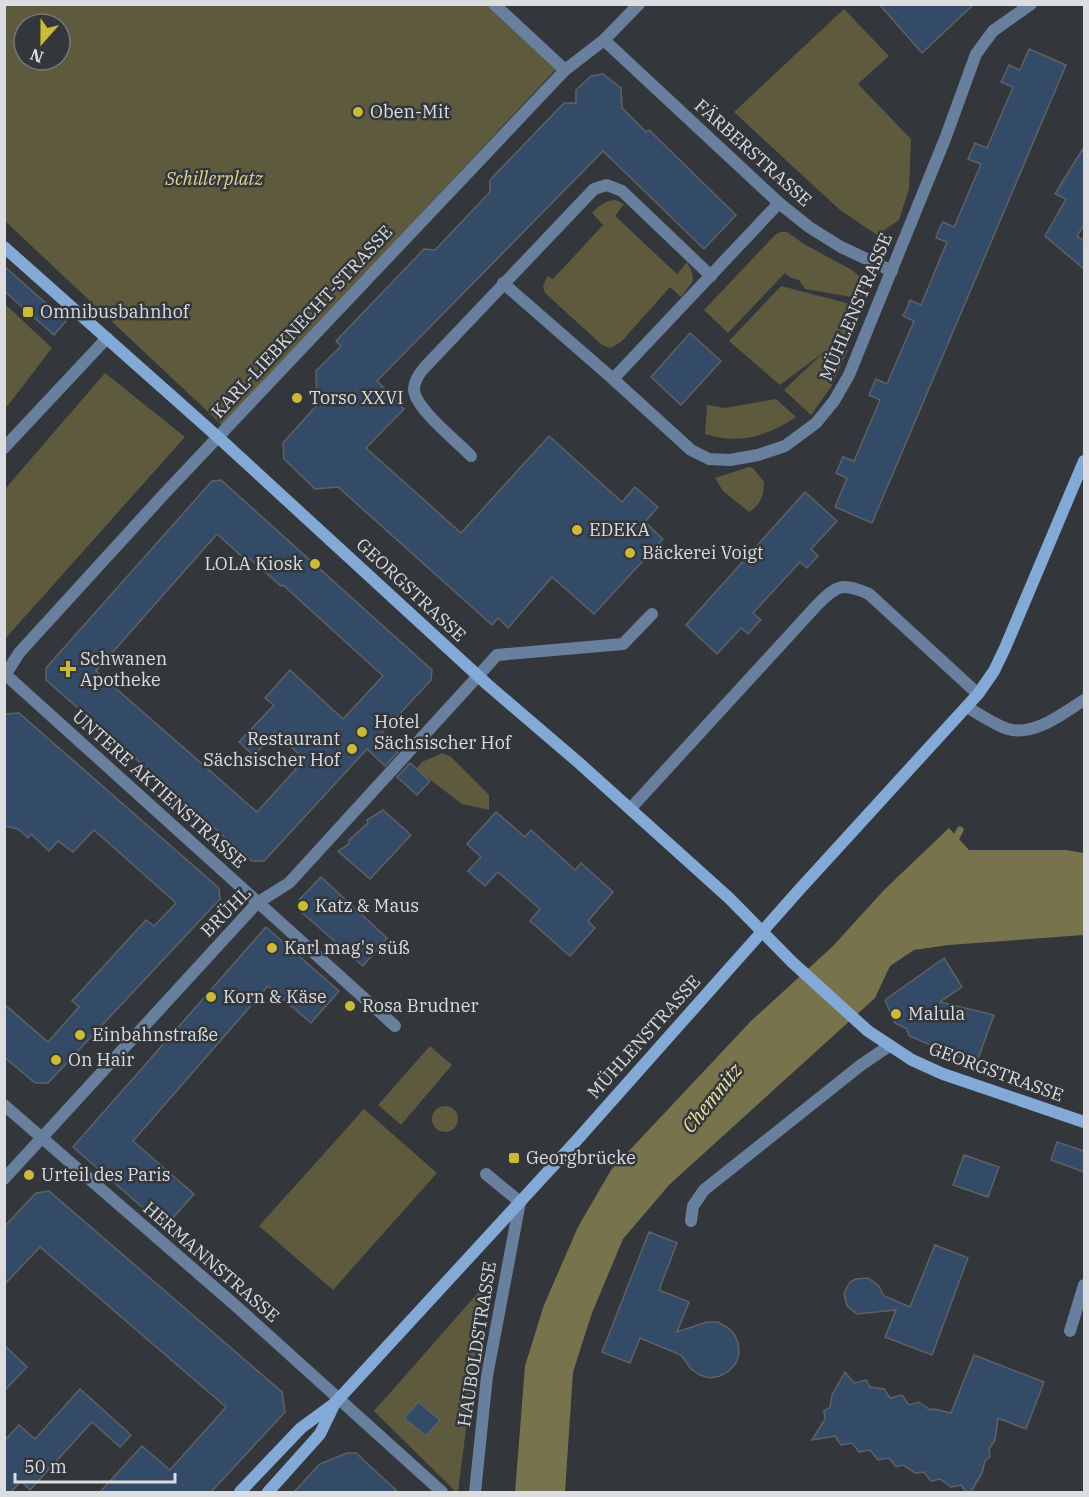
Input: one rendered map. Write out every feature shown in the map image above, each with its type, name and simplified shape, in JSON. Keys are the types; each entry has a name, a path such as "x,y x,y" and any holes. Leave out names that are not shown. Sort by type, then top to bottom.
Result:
{"main road":[{"name":"GEORGSTRASSE","path":"4,247 219,438 478,676 631,808 729,898 792,962 868,1031 912,1060 942,1074 1084,1122"},
{"name":"MÜHLENSTRASSE","path":"240,1492 301,1428 337,1401 520,1202 978,694 994,671 1005,648 1084,461"},
{"name":"MÜHLENSTRASSE","path":"268,1492 320,1434 337,1401"}],"street":[{"path":"495,4 565,70"},
{"name":"KARL-LIEBKNECHT-STRASSE","path":"5,676 19,653 165,493 565,70 604,40 639,4"},
{"name":"MÜHLENSTRASSE","path":"503,282 691,450 709,459 730,460 758,455 785,446 816,423 834,401 849,375 976,54 993,31 1031,4"},
{"name":"FÄRBERSTRASSE","path":"604,40 779,203 809,227 841,247 892,271"},
{"path":"471,456 420,406 414,395 414,387 424,368 587,194 607,185 622,191 711,276"},
{"path":"613,379 779,203"},
{"path":"5,446 107,338"},
{"path":"631,808 818,604 833,589 842,586 856,588 869,594 978,694"},
{"name":"BRÜHL","path":"4,1179 257,903 289,884 497,655 623,644 652,614"},
{"name":"UNTERE AKTIENSTRASSE","path":"5,676 395,1026"},
{"path":"967,707 1008,729 1029,730 1084,700"},
{"path":"692,1221 693,1206 704,1190 861,1065 889,1046"},
{"name":"HERMANNSTRASSE","path":"4,1105 236,1306 337,1401"},
{"path":"486,1174 520,1202"},
{"name":"HAUBOLDSTRASSE","path":"475,1492 487,1376 520,1202"},
{"path":"1070,1331 1084,1285"},
{"path":"337,1401 442,1492"}],"green space":[{"name":"Schillerplatz","path":"4,5 487,5 556,69 223,426 5,221"},
{"path":"844,9 889,56 858,84 911,139 909,189 899,220 877,235 840,210 734,112"},
{"path":"616,200 624,204 615,216 677,274 687,262 693,281 681,297 670,287 622,341 611,348 602,345 545,293 543,287 547,276 553,279 603,225 592,213 602,204"},
{"path":"787,232 852,270 865,285 862,296 858,298 805,289 799,280 785,273 728,333 704,310 775,235"},
{"path":"781,286 858,306 842,348 848,350 831,387 811,415 784,390 824,352 780,385 729,341"},
{"path":"5,304 52,348 5,407"},
{"path":"105,373 185,437 5,639 5,489"},
{"path":"776,399 796,417 764,434 752,437 729,439 705,434 707,405 725,408"},
{"path":"749,467 753,468 764,482 761,499 749,512 723,491 715,478"},
{"path":"442,753 450,756 489,795 489,810 462,804 416,769 422,762"},
{"path":"430,1046 452,1065 401,1125 378,1105"},
{"path":"445,1106 454,1110 458,1119 454,1128 445,1132 436,1128 432,1119 436,1110"},
{"path":"364,1109 437,1173 333,1290 259,1226"},
{"path":"484,1286 458,1492 456,1492 374,1411"}],"water":[{"name":"Chemnitz","path":"949,828 969,850 1066,850 1084,853 1084,935 949,945 914,950 890,966 875,998 669,1185 623,1239 592,1313 573,1372 565,1492 515,1492 525,1366 544,1305 578,1227 611,1170 751,1021 833,946 884,890"}],"building":[{"path":"879,4 974,4 922,53"},
{"path":"1029,49 1066,65 872,523 835,507 847,478 836,473 843,457 854,461 880,400 869,395 876,379 887,384 914,321 903,316 910,300 921,305 947,242 936,238 939,229 943,222 954,227 981,164 968,159 975,143 987,148 1013,87 1001,82 1009,65 1020,70"},
{"path":"603,74 621,88 622,108 646,132 649,130 736,215 704,249 603,151 377,381 404,409 366,448 461,533 549,436 622,502 635,487 658,507 645,522 663,539 594,614 552,577 508,628 498,618 492,625 338,487 315,489 284,459 283,443 317,405 316,371 341,346 336,341 424,249 435,250 490,192 490,180 564,103 576,103 576,90 591,76"},
{"path":"1084,147 1084,225 1077,236 1084,241 1084,269 1045,236 1066,199 1055,194"},
{"path":"4,266 66,321 54,335 4,291"},
{"path":"690,333 721,361 681,405 651,377"},
{"path":"221,480 432,670 431,680 380,735 398,752 385,766 367,749 264,861 252,861 46,680 46,668 212,481","holes":["217,534 247,561 249,558 281,586 283,585 383,676 343,719 290,670 265,698 274,705 239,742 254,756 275,732 303,758 294,767 296,769 257,812 96,671"]},
{"path":"805,492 837,521 811,549 818,556 807,568 800,562 753,613 761,620 748,634 741,628 717,654 686,625"},
{"path":"19,713 219,888 220,899 48,1083 35,1083 4,1057 4,1004 48,1042 79,1007 72,1001 146,920 154,926 176,903 94,830 73,852 58,841 49,851 31,834 28,838 18,829 4,826 4,714"},
{"path":"410,763 430,781 417,795 397,777"},
{"path":"383,810 411,835 370,879 338,851 349,844 349,840 368,823 367,820"},
{"path":"496,812 525,837 531,830 575,870 581,863 613,892 588,921 595,928 570,956 530,921 540,909 498,872 485,886 468,871 481,857 467,844"},
{"path":"321,877 387,938 363,966 299,910 299,900"},
{"path":"266,927 339,991 311,1023 268,986 133,1141 194,1194 165,1227 73,1147"},
{"path":"944,958 962,987 940,1002 994,1015 976,1064 909,1036 907,1029 895,1023 885,1000"},
{"path":"1057,1142 1084,1151 1084,1172 1051,1160"},
{"path":"964,1155 999,1167 988,1197 953,1185"},
{"path":"49,1191 282,1392 285,1412 211,1492 100,1492 142,1446 170,1470 226,1407 40,1247 4,1285 4,1227 36,1193"},
{"path":"649,1232 677,1243 659,1290 689,1302 677,1332 707,1322 718,1322 734,1334 739,1354 736,1363 720,1376 710,1378 700,1375 691,1369 681,1355 640,1338 630,1363 602,1352"},
{"path":"935,1245 968,1258 932,1355 885,1337 896,1310 857,1314 847,1306 844,1293 850,1282 868,1278 878,1285 884,1296 910,1307"},
{"path":"4,1345 27,1367 4,1391"},
{"path":"974,1355 1044,1382 1026,1429 998,1418 995,1440 989,1449 990,1457 985,1461 982,1473 971,1492 966,1492 961,1485 951,1487 940,1479 931,1481 924,1472 915,1473 903,1465 896,1467 889,1458 878,1460 870,1450 859,1452 852,1443 841,1445 835,1436 812,1440 825,1419 824,1411 830,1407 832,1395 845,1372 854,1383 866,1380 870,1387 884,1389 890,1398 902,1395 909,1405 919,1402 930,1410 951,1413"},
{"path":"80,1389 131,1435 120,1447 92,1422 30,1490 21,1481 11,1492 4,1492 4,1441 19,1425 35,1439"},
{"path":"418,1402 440,1420 426,1436 404,1418"},
{"path":"347,1453 356,1453 398,1492 294,1492 320,1464"}],"waterway":[{"path":"953,844 960,830"}],"place":[{"name":"Oben-Mit","path":"358,112"},
{"name":"Omnibusbahnhof","path":"28,312"},
{"name":"Torso XXVI","path":"297,398"},
{"name":"EDEKA","path":"577,530"},
{"name":"Bäckerei Voigt","path":"630,553"},
{"name":"LOLA Kiosk","path":"315,564"},
{"name":"Schwanen Apotheke","path":"68,669"},
{"name":"Hotel Sächsischer Hof","path":"362,732"},
{"name":"Restaurant Sächsischer Hof","path":"352,749"},
{"name":"Katz & Maus","path":"303,906"},
{"name":"Karl mag's süß","path":"272,948"},
{"name":"Korn & Käse","path":"211,997"},
{"name":"Rosa Brudner","path":"350,1006"},
{"name":"Malula","path":"896,1014"},
{"name":"Einbahnstraße","path":"80,1035"},
{"name":"On Hair","path":"56,1060"},
{"name":"Georgbrücke","path":"514,1158"},
{"name":"Urteil des Paris","path":"29,1175"}]}
